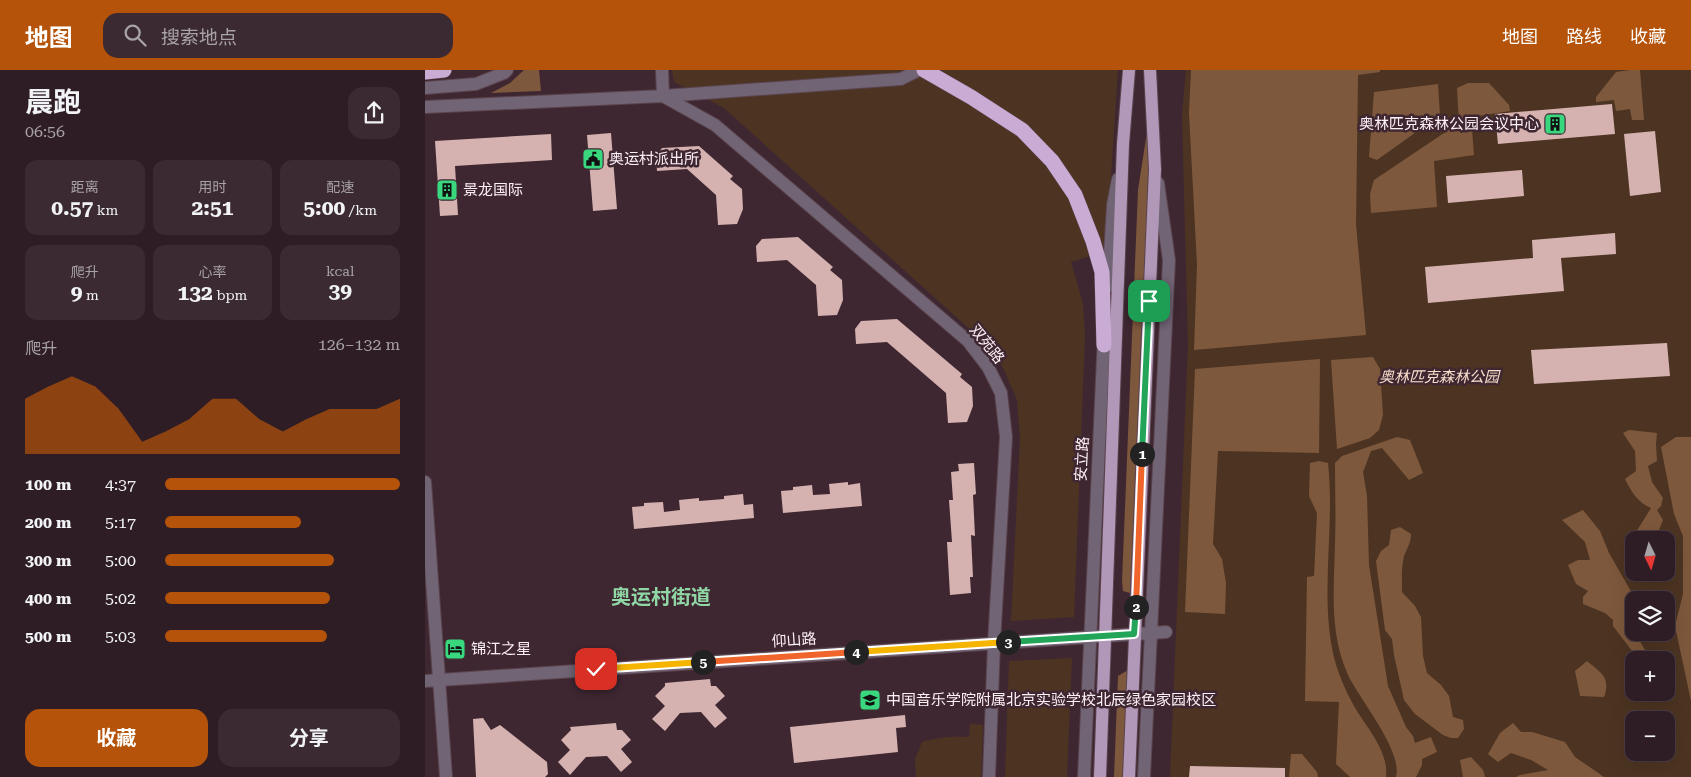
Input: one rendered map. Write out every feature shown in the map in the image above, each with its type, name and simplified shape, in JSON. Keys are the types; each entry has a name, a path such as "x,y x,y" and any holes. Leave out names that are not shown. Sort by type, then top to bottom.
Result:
{"highway":[{"path":"425,72 444,70"},
{"path":"923,70 971,97 1023,130 1053,161 1075,195 1093,241 1102,272 1103,345"}],"main road":[{"name":"安立路","path":"1099,777 1123,144 1129,70"},
{"path":"1129,777 1155,168 1150,70"}],"street":[{"path":"425,88 476,84 507,70"},
{"path":"662,70 663,96"},
{"path":"425,108 663,96 901,79 919,70"},
{"name":"双苑路","path":"663,96 715,125 968,341 988,367 1001,393 1006,437 993,643 989,777"},
{"name":"安立路","path":"1084,777 1103,345 1113,205 1123,144"},
{"path":"1144,777 1169,260 1155,168"},
{"path":"425,482 446,777"},
{"name":"仰山路","path":"425,681 1166,632"}],"green space":[{"path":"672,70 1118,70 1106,251 1071,262 1083,304 1085,336 1074,617 1011,621 1020,438 1017,400 1003,368 984,342 724,108 674,82"},
{"name":"奥林匹克森林公园","path":"1186,70 1691,70 1691,777 1170,777 1188,345 1182,115"},
{"path":"1072,658 1067,777 1005,777 1009,661"},
{"path":"970,724 983,725 981,777 916,777 915,759 922,742 945,737 969,737"}],"shaded area":[{"path":"524,70 539,70 541,91 491,93 510,83"},
{"path":"1191,70 1380,70 1380,72 1358,75 1356,224 1366,335 1194,350 1197,265 1189,113"},
{"path":"1640,70 1644,120 1632,120 1630,109 1616,111 1614,100 1596,102 1596,97 1616,72"},
{"path":"1468,83 1489,83 1509,105 1510,111 1471,117 1474,155 1434,161 1437,207 1371,213 1370,194 1374,180 1459,123 1457,88"},
{"path":"1438,84 1440,115 1377,160 1369,157 1374,92"},
{"path":"1149,119 1153,168 1139,588 1130,593 1123,591 1122,581 1138,190"},
{"path":"1373,357 1380,369 1383,415 1379,430 1370,438 1337,449 1331,360"},
{"path":"1320,359 1319,453 1218,451 1213,544 1222,559 1226,583 1225,614 1185,612 1195,369"},
{"path":"1629,430 1657,433 1657,461 1648,466 1652,482 1663,498 1661,506 1657,510 1663,520 1658,531 1637,531 1651,508 1639,500 1625,479 1636,471 1635,451 1623,433"},
{"path":"1397,437 1410,440 1423,473 1409,480 1382,448 1371,451 1363,472 1367,496 1369,565 1388,686 1415,743 1431,737 1437,752 1422,759 1422,765 1416,777 1396,777 1396,766 1387,740 1348,675 1342,659 1335,627 1334,610 1335,463 1342,456"},
{"path":"1676,437 1691,437 1691,701 1675,626 1683,594 1683,536 1674,514 1661,447"},
{"path":"1319,461 1328,463 1330,487 1328,606 1329,630 1333,653 1347,694 1376,740 1384,758 1386,777 1350,777 1336,764 1339,702 1305,701 1307,577 1314,576 1317,513 1309,496 1310,463"},
{"path":"1583,510 1600,531 1609,553 1631,591 1625,591 1625,641 1639,641 1646,651 1632,651 1613,626 1613,620 1605,613 1583,604 1583,597 1588,591 1576,584 1568,565 1578,560 1590,560 1585,542 1562,520"},
{"path":"1400,527 1411,534 1410,543 1403,560 1402,592 1415,606 1421,617 1423,656 1427,673 1441,685 1449,696 1453,717 1463,720 1464,729 1458,738 1443,735 1415,714 1404,700 1392,639 1385,630 1376,561 1381,551 1389,545 1391,530"},
{"path":"1587,661 1600,672 1605,680 1606,690 1604,697 1580,696 1575,671"},
{"path":"1128,670 1131,777 1114,777 1118,676"},
{"path":"1513,723 1521,732 1532,732 1565,742 1575,757 1604,777 1516,777 1548,770 1531,760 1511,753 1498,762 1488,754 1500,733"},
{"path":"1291,754 1302,754 1317,772 1318,777 1289,777"},
{"path":"1471,757 1483,770 1485,777 1463,777 1460,760"}],"building":[{"name":"奥林匹克森林公园会议中心","path":"1612,104 1615,134 1498,144 1495,114"},
{"path":"1655,131 1661,192 1630,196 1624,134"},
{"path":"611,133 617,209 593,211 587,135"},
{"name":"景龙国际","path":"551,134 552,160 455,166 458,215 440,216 435,141"},
{"path":"699,146 733,176 730,179 742,189 743,209 737,224 718,225 716,195 687,169 657,171 656,156 662,148"},
{"path":"1522,170 1524,196 1448,203 1446,176"},
{"path":"1615,233 1616,254 1561,258 1564,291 1428,303 1425,267 1533,258 1532,240"},
{"path":"798,237 833,267 830,270 842,280 843,300 837,315 818,316 816,285 787,260 757,262 756,246 762,239"},
{"path":"897,319 962,374 960,377 972,387 973,406 967,422 948,423 946,393 887,342 856,344 855,329 861,321"},
{"path":"1667,343 1670,376 1534,384 1531,350"},
{"path":"974,463 976,494 973,495 975,536 971,535 973,577 970,577 971,593 950,595 947,542 952,542 949,500 953,500 951,472 959,471 958,464"},
{"path":"848,482 848,485 860,483 862,506 783,513 781,491 793,490 793,487 812,485 813,495 830,494 829,484"},
{"path":"743,494 744,505 753,504 754,518 634,529 632,507 644,506 644,503 663,502 664,512 680,510 679,500 699,498 699,501 724,499 724,496"},
{"path":"710,679 711,686 716,686 725,696 715,705 727,718 715,728 701,712 680,713 665,731 652,719 665,706 655,696 665,686 665,683"},
{"path":"905,715 906,727 896,728 898,752 794,763 790,727"},
{"path":"483,718 491,730 500,725 547,762 548,774 545,777 476,777 473,719"},
{"path":"616,723 617,730 622,730 631,740 621,749 632,762 621,772 607,756 586,757 570,775 558,762 570,750 561,740 571,730 570,727"},
{"path":"1190,766 1285,768 1285,777 1189,777"}],"place":[{"name":"奥林匹克森林公园会议中心","path":"1555,124"},
{"name":"奥运村派出所","path":"593,159"},
{"name":"景龙国际","path":"447,190"},
{"name":"锦江之星","path":"455,649"},
{"name":"中国音乐学院附属北京实验学校北辰绿色家园校区","path":"870,700"}],"district":[{"name":"奥运村街道","path":"661,597"}],"route":[{"path":"596,669 1134,634 1149,301"}]}
